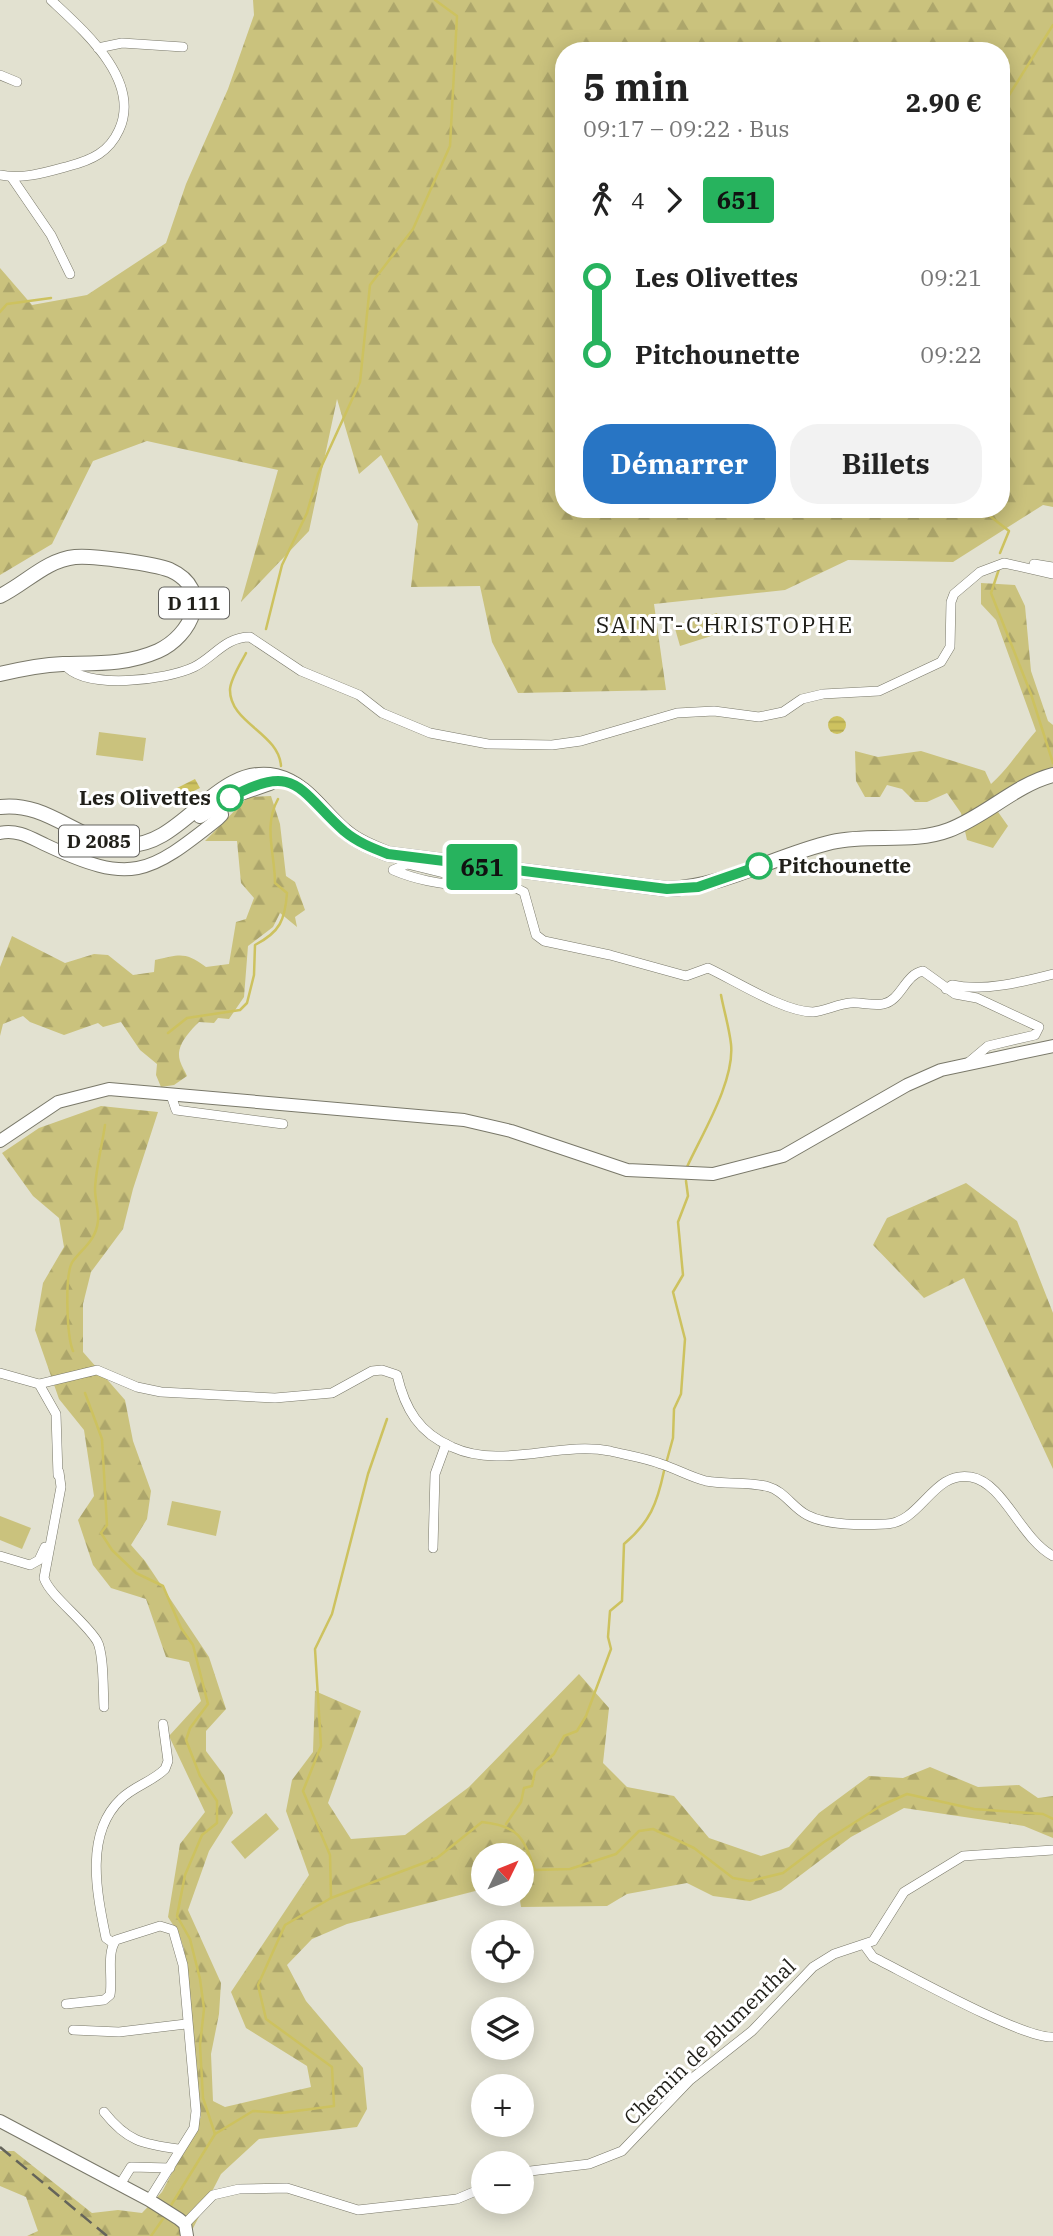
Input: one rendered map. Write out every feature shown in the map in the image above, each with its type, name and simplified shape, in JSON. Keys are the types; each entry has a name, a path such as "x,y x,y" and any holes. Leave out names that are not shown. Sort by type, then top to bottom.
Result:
{"main road":[{"name":"D 111","path":"0,596 48,565 75,557 169,570 185,581 191,590 192,620 183,634 169,645 130,661 64,664 0,674"},
{"name":"D 2085","path":"3,806 15,813 37,818 92,846 133,853 160,845 240,780 264,776 288,782 308,792 344,831 370,847 388,854 646,888 698,887 831,842 936,834 977,818 1032,782 1053,775"},
{"name":"D 2085","path":"3,806 47,813 100,841 126,845 153,841 203,804 260,785 288,782"},
{"path":"0,833 25,835 103,868 142,867 172,856 218,819 222,815 219,799"},
{"path":"0,1141 40,1115 97,1099 149,1093 473,1122 513,1131 626,1170 713,1174 783,1156 922,1078 967,1063 1053,1046"},
{"path":"0,2121 65,2157 121,2183 184,2226"}],"street":[{"path":"0,175 12,177 84,162 103,152 114,141 125,116 125,102 114,74 98,48 51,0"},
{"path":"98,48 122,43 183,47"},
{"path":"0,75 17,82"},
{"path":"12,177 51,235 70,274"},
{"path":"64,664 74,672 97,678 151,680 195,666 223,644 250,637 301,671 359,695 382,713 430,733 488,744 552,745 581,741 677,713 714,712 759,717 783,712 802,699 823,694 879,691 941,662 950,647 951,602 954,594 980,572 1004,563 1053,567"},
{"path":"1011,564 1053,574"},
{"path":"471,865 469,871 460,877 407,864 393,870 409,877 462,885 500,883 516,887 524,892 536,935 544,942 610,955 686,976 708,968 797,1010 816,1012 836,1005 861,1002 883,1005 891,1001 915,972 923,971 955,994 977,998 1039,1027 1035,1035 988,1046 967,1063"},
{"path":"946,989 952,985 967,988 987,987 1053,974"},
{"path":"171,1095 176,1110 283,1124"},
{"path":"0,1373 39,1384 97,1370 137,1387 161,1392 275,1398 332,1393 372,1371 382,1370 397,1375 405,1405 414,1420 446,1444 483,1455 518,1456 588,1450 608,1451 660,1463 710,1482 770,1487 806,1515 822,1521 889,1524 915,1510 941,1484 957,1478 971,1477 986,1484 999,1495 1026,1535 1038,1548 1053,1556"},
{"path":"39,1384 56,1413 61,1487 44,1578 47,1589 71,1609 98,1643 104,1707"},
{"path":"433,1548 435,1474 446,1444"},
{"path":"0,1556 30,1565 39,1560 47,1542 59,1472"},
{"path":"113,1943 106,1938 101,1914 96,1849 99,1836 118,1801 165,1769 168,1761 163,1724"},
{"path":"1053,1850 963,1856 904,1892 891,1908 881,1932 865,1946 873,1957 964,2002 1033,2034 1053,2037"},
{"path":"113,1943 160,1926 173,1930 183,1965 186,2024 196,2110 194,2128 178,2149 153,2203"},
{"path":"66,2004 104,2000 110,1996 113,1943"},
{"name":"Chemin de Blumenthal","path":"534,2171 589,2164 622,2151 690,2080 752,2031 813,1967 834,1954 865,1946"},
{"path":"73,2030 119,2032 186,2024"},
{"path":"104,2112 128,2137 145,2144 178,2149"},
{"path":"121,2183 131,2167 170,2168"},
{"path":"184,2226 213,2195 239,2189 287,2188 358,2210 457,2199 471,2193"}],"green space":[{"path":"253,0 1053,0 1053,507 1043,505 953,562 848,560 785,590 654,604 666,690 518,693 492,642 480,586 411,587 418,524 381,455 359,474 337,399 309,531 241,602 278,470 147,441 93,461 52,544 0,575 0,268 32,305 87,295 166,243 186,184 228,89 254,15"},
{"path":"981,583 1015,585 1025,606 1031,671 1048,721 1053,725 1053,767 1024,779 991,802 1008,826 993,848 967,840 961,813 947,793 927,802 915,802 902,789 887,785 880,797 865,797 856,781 855,751 878,757 921,751 985,771 991,784 1036,731 996,620 981,604"},
{"path":"717,613 724,632 680,646 674,625"},
{"path":"99,732 146,738 143,761 96,755"},
{"path":"271,796 280,824 286,876 295,882 305,910 295,917 297,927 280,913 273,927 248,946 244,997 229,1019 218,1018 214,1023 199,1022 181,1044 180,1061 187,1076 174,1085 161,1087 156,1075 157,1064 140,1050 121,1022 103,1027 98,1023 64,1035 30,1022 23,1016 3,1024 0,1036 0,967 12,936 65,963 94,954 108,955 133,975 154,972 155,960 176,956 187,956 206,967 229,964 236,922 246,919 254,898 241,883 237,841 205,841 248,797"},
{"path":"101,1106 158,1112 123,1229 91,1272 83,1304 83,1352 125,1400 133,1441 151,1491 147,1519 131,1545 145,1561 209,1657 226,1709 206,1731 206,1751 224,1775 233,1813 209,1851 188,1910 221,1983 219,2014 211,2054 213,2101 225,2107 311,2087 307,2066 246,2028 231,1992 309,1875 286,1811 292,1780 313,1752 315,1691 361,1711 328,1803 351,1839 405,1835 469,1787 579,1674 609,1708 603,1763 627,1787 674,1796 709,1838 761,1856 789,1847 819,1813 869,1776 903,1778 930,1767 978,1787 1019,1785 1038,1798 1053,1796 1053,1838 1024,1826 904,1808 851,1837 781,1890 750,1901 713,1896 687,1883 627,1894 607,1906 521,1907 534,1906 534,1843 471,1843 471,1892 347,1924 312,1939 287,1965 306,2001 363,2068 367,2109 357,2127 259,2139 221,2174 189,2236 27,2236 38,2231 26,2197 0,2186 0,2151 14,2151 92,2213 118,2210 142,2213 162,2192 201,2117 184,1949 179,1934 168,1917 180,1844 205,1812 169,1736 201,1701 189,1662 166,1657 146,1599 111,1588 93,1565 78,1520 94,1496 84,1430 59,1399 35,1330 43,1283 64,1247 59,1218 33,1196 2,1153 39,1128"},
{"path":"966,1183 1017,1221 1053,1313 1053,1469 964,1278 924,1298 873,1245 887,1218"},
{"path":"172,1501 221,1511 216,1536 167,1525"},
{"path":"0,1516 31,1528 22,1549 0,1540"},
{"path":"266,1813 279,1829 245,1859 231,1842"}],"shaded area":[{"path":"837,716 843,719 846,725 843,731 837,734 831,731 828,725 831,719"},
{"path":"195,779 200,788 179,798 175,789"}],"waterway":[{"path":"266,629 282,565 307,513 318,474 360,382 370,285 413,229 450,146 457,16 435,0"},
{"path":"1010,94 1053,25"},
{"path":"0,312 7,304 51,298"},
{"path":"992,518 1009,531 1000,553"},
{"path":"999,569 991,593 1031,694 1053,763"},
{"path":"246,653 231,685 232,701 245,720 272,745 281,766"},
{"path":"168,1033 187,1018 240,1010 247,1003 254,975 255,945 276,930 283,918 286,902 287,893 275,883 270,830 278,799"},
{"path":"687,1167 723,1090 731,1059 729,1031 721,995"},
{"path":"73,1351 68,1320 68,1278 73,1261 92,1239 97,1228 95,1193 105,1125"},
{"path":"667,1460 673,1438 674,1409 681,1394 685,1339 673,1292 683,1275 678,1222 688,1196 686,1181"},
{"path":"85,1393 102,1439 107,1525 101,1533 112,1550 136,1573 163,1586 181,1628 193,1645 208,1704 190,1728 186,1740 200,1776 217,1801 217,1823 202,1835 185,1875 177,1916 190,1939 200,1979 204,2009 200,2045 203,2098 215,2134"},
{"path":"331,1898 330,1855 303,1791 321,1746 315,1649 332,1614 368,1474 387,1419"},
{"path":"506,1824 521,1802 524,1788 532,1786 535,1771 554,1754 564,1736 577,1731 586,1716 611,1649 608,1637 610,1611 622,1601 624,1544 651,1512 664,1471"},
{"path":"170,2207 215,2134 253,2111 281,2113 334,2106 332,2067 266,2019 258,1985 285,1925 331,1898 437,1858 482,1822 504,1827 518,1835 535,1870 570,1869 616,1854 639,1831 653,1829 694,1848 733,1878 750,1881 783,1873 824,1842 882,1805 907,1794 974,1809 1043,1814 1053,1819"},
{"path":"151,2236 165,2216"}],"railway":[{"path":"0,2147 107,2236"}],"bus line":[{"name":"651","path":"230,798 267,782 288,782 308,792 344,831 370,847 388,854 623,886 667,889 698,887 759,866"}],"place":[{"name":"Les Olivettes","path":"230,798"},
{"name":"Pitchounette","path":"759,866"}],"district":[{"name":"SAINT-CHRISTOPHE","path":"725,625"}]}
